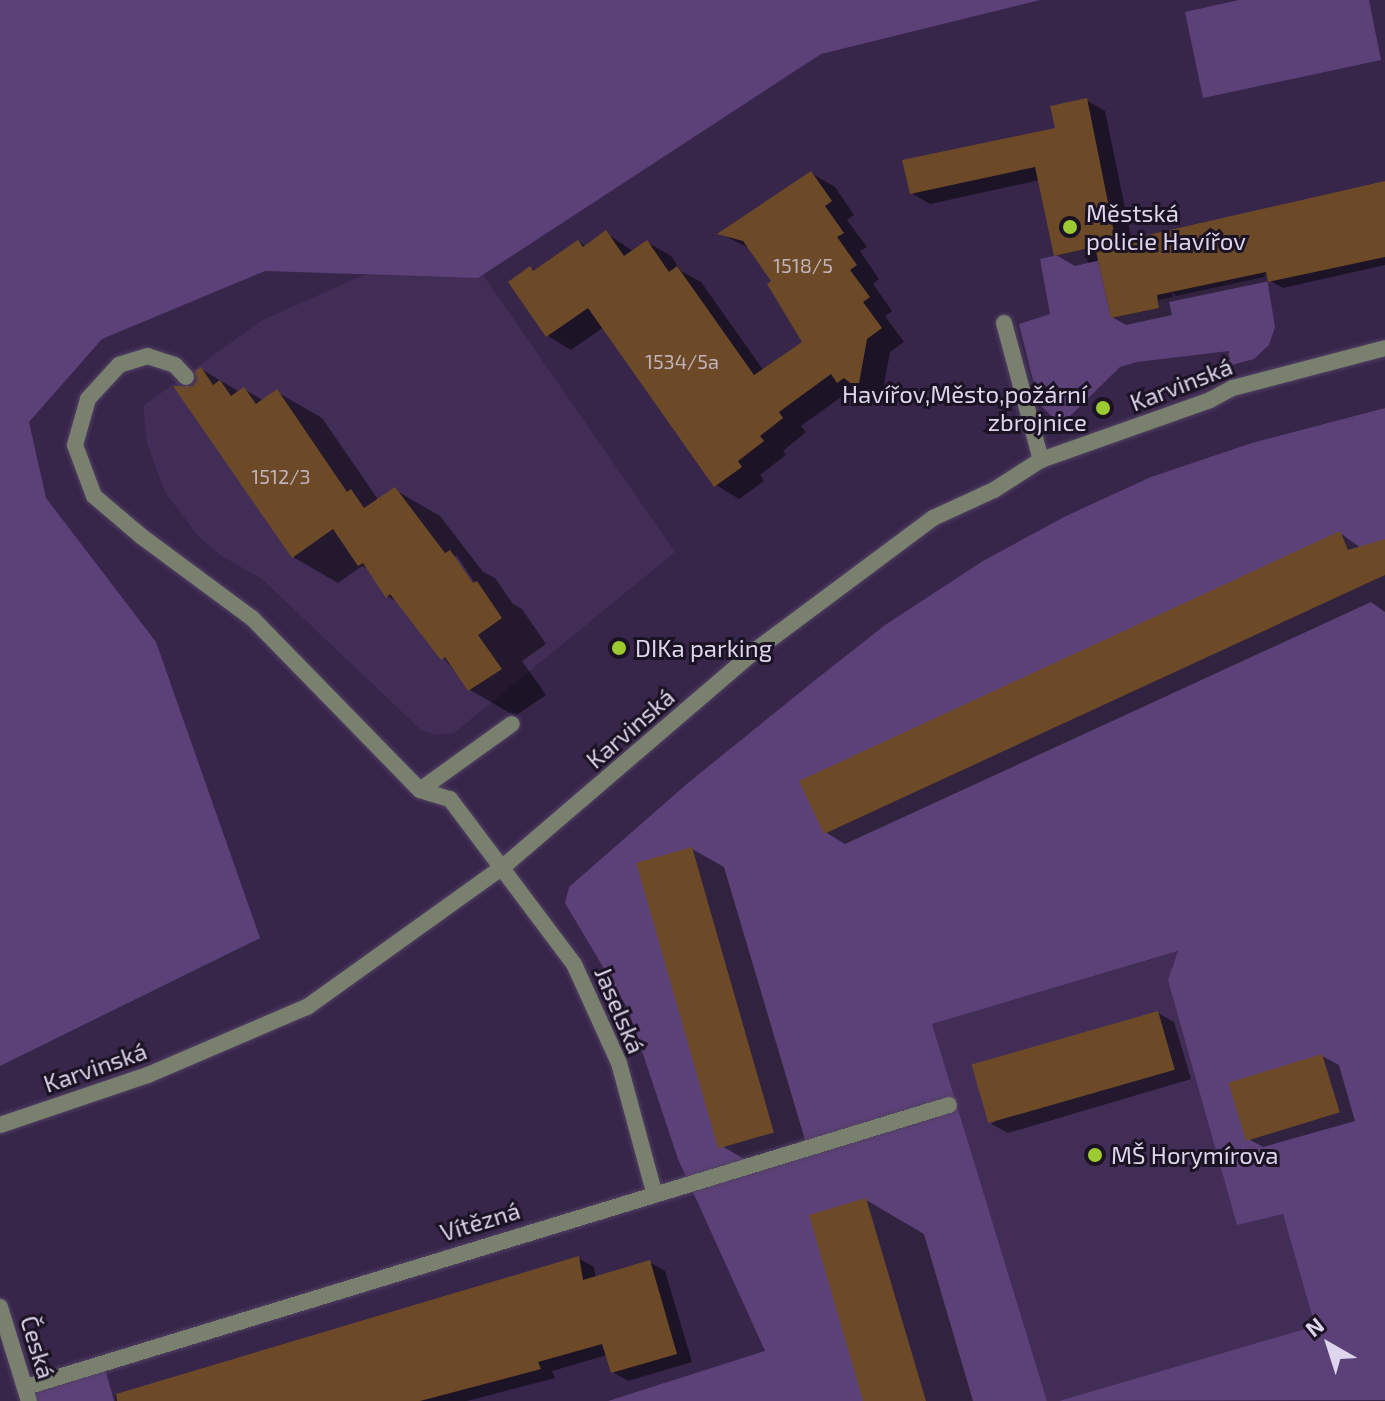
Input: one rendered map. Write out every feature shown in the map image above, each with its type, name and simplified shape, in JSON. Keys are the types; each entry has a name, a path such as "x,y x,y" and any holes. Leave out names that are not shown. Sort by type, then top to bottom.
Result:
{"street":[{"path":"1004,323 1041,460"},
{"name":"Karvinská","path":"0,1125 148,1075 307,1007 504,866 756,650 933,518 994,490 1041,460 1210,400 1233,388 1385,348"},
{"path":"186,377 175,365 148,356 119,365 88,399 75,445 94,496 141,536 252,618 420,790 512,724"},
{"name":"Jaselská","path":"420,790 450,799 504,866 523,900 574,964 619,1063 654,1192"},
{"name":"Vítězná","path":"27,1394 654,1192 949,1105"},
{"name":"Česká","path":"0,1307 27,1394"}],"shaded area":[{"path":"0,0 1040,0 821,54 478,278 265,271 102,339 29,422 46,498 156,642 260,938 0,1066"},
{"path":"1239,0 1369,0 1381,60 1203,98 1185,12"},
{"path":"1085,249 1088,263 1098,261 1111,318 1159,308 1158,300 1173,297 1172,292 1176,296 1264,277 1266,272 1275,327 1269,345 1254,359 1228,366 1229,351 1137,362 1120,367 1061,425 1039,404 1019,324 1050,314 1040,259"},
{"path":"363,275 478,278 483,275 675,552 454,733 436,735 421,730 262,579 220,555 198,536 165,492 147,443 143,406 261,321"},
{"path":"1385,408 1385,1400 1059,1401 1315,1326 1283,1214 1237,1225 1168,980 1178,951 932,1024 1047,1401 608,1401 765,1351 678,1159 628,1009 565,903 569,887 688,783 885,625 983,561 1066,516 1151,477 1252,443"},
{"name":"MŠ Horymírova","path":"1179,951 1172,966 1238,1225 1283,1213 1315,1326 1059,1401 1047,1401 932,1024"},
{"path":"104,1365 114,1401 37,1401 35,1390"}],"building":[{"path":"1087,98 1116,242 1054,256 1035,167 910,194 902,160 1055,128 1050,106"},
{"path":"811,171 832,201 825,206 844,233 837,237 857,265 850,270 870,297 863,302 882,328 867,339 858,389 844,378 837,383 831,374 779,412 783,418 760,436 764,441 738,461 742,467 714,487 588,308 546,337 508,282 530,266 533,271 578,240 583,247 606,230 624,256 647,240 669,272 677,266 754,375 802,342 767,284 771,281 743,241 717,234"},
{"path":"1385,181 1385,257 1268,282 1266,272 1157,295 1159,308 1111,318 1095,247"},
{"path":"201,367 213,385 220,380 231,396 244,387 256,404 277,389 347,492 351,489 364,508 395,487 445,553 450,550 473,583 477,581 502,618 478,635 502,669 468,691 445,657 441,660 390,594 386,598 363,563 358,566 333,529 292,558 173,386 193,386 197,380 195,371"},
{"path":"1340,531 1348,550 1385,539 1385,575 824,834 799,781"},
{"path":"692,847 774,1132 718,1148 636,863"},
{"path":"1158,1011 1175,1070 988,1123 972,1064"},
{"path":"1322,1054 1340,1112 1246,1141 1228,1083"},
{"path":"866,1198 926,1401 863,1401 809,1215"},
{"path":"579,1256 583,1280 650,1260 677,1354 611,1373 602,1344 538,1362 541,1369 420,1401 117,1401 116,1394"}],"place":[{"name":"Městská policie Havířov","path":"1070,227"},
{"name":"Havířov,Město,požární zbrojnice","path":"1103,408"},
{"name":"DIKa parking","path":"619,648"},
{"name":"MŠ Horymírova","path":"1095,1155"}]}
